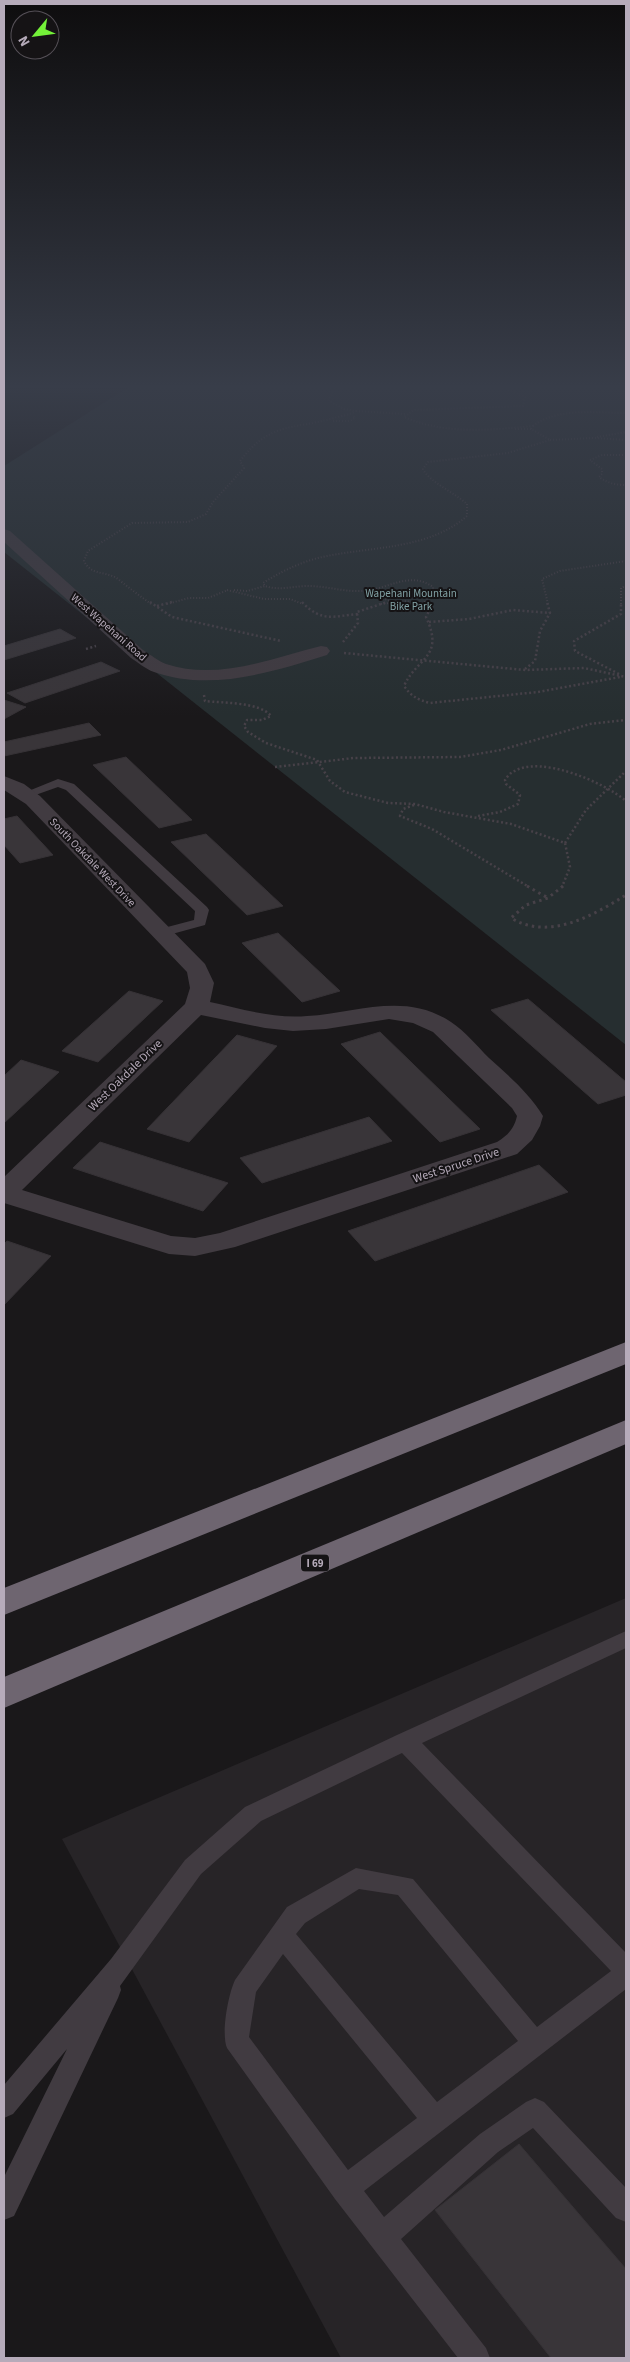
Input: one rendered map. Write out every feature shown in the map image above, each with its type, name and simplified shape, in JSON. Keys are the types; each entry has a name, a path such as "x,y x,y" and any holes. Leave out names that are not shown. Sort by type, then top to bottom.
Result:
{"highway":[{"path":"4,1602 626,1352"},
{"name":"I 69","path":"4,1694 626,1432"}],"street":[{"name":"West Wapehani Road","path":"4,534 137,654 159,668 197,674 251,671 321,651"},
{"name":"South Oakdale West Drive","path":"4,782 26,794 169,940"},
{"path":"4,801 26,794"},
{"name":"West Oakdale Drive","path":"4,1193 196,1007 203,992 203,979 169,940"},
{"name":"West Spruce Drive","path":"4,1193 142,1238 169,1245 195,1247 225,1241 507,1148 520,1139 528,1128 530,1116 523,1104 442,1027 426,1018 386,1010 304,1024 279,1022 196,1007"}],"lane":[{"path":"26,794 58,783 70,787 202,910 200,922 169,940"},
{"path":"4,2104 120,1968 193,1867 253,1814 405,1740 626,1639"},
{"path":"345,2189 626,1972 405,1740"},
{"path":"476,2358 345,2189 236,2040 244,1988 296,1915 356,1878 405,1886 535,2043"},
{"path":"282,1935 435,2120"},
{"path":"4,2206 120,1968"},
{"path":"382,2237 489,2143 535,2110 626,2208"}],"path":[{"path":"219,495 206,514 188,522 132,523 122,527 88,551 84,561 95,572 117,578 126,587 172,617 248,632 321,651 525,670 584,668 626,677"},
{"path":"265,586 264,582 271,577 314,559 393,546 440,533 460,523 467,516 467,504 457,495"},
{"path":"525,670 535,661 540,631 550,613 542,578 560,571 626,561"},
{"path":"321,651 341,644 348,638 358,623 359,614 357,612 362,609 390,602 421,604 430,600 433,587 422,580 402,580 364,591"},
{"path":"156,606 180,599 208,598 227,590 247,591 265,586 272,589 302,586 364,591 390,602"},
{"path":"622,676 575,652 574,642 621,614 621,588 626,586"},
{"path":"227,590 264,599 290,599 302,602 313,614 324,617 359,614"},
{"path":"421,604 428,611 425,614 433,637 424,662 407,679 404,686 409,696 417,700 430,703 538,692 622,676"},
{"path":"429,622 469,619 513,610 550,613"},
{"path":"210,692 203,697 205,701 246,706 267,711 271,716 262,720 247,720 244,726 246,730 270,744 317,760 330,781 345,792 388,803 415,804 444,812 511,824 565,844 569,852 571,872 565,885 548,898 535,901 519,910 512,918 518,924 530,927 567,925 601,912 626,895"},
{"path":"275,767 317,760 354,758 460,757 510,748 590,724 626,720"},
{"path":"476,817 500,812 518,804 520,795 506,784 505,780 512,771 522,768 560,771 596,781 621,794 626,801"},
{"path":"565,844 586,810 626,771"},
{"path":"415,804 403,809 400,816 432,829 548,898"}],"shaded area":[{"path":"626,1598 626,2358 341,2358 62,1839"}],"green space":[{"name":"Wapehani Mountain Bike Park","path":"4,495 626,495 626,1045 4,552"}],"building":[{"path":"60,629 76,638 4,660 4,646"},
{"path":"101,662 120,671 25,703 7,693"},
{"path":"4,700 26,707 4,719"},
{"path":"89,723 101,735 4,756 4,742"},
{"path":"126,757 192,820 159,828 93,765"},
{"path":"17,816 53,855 20,863 4,845 4,819"},
{"path":"206,834 283,906 247,915 171,842"},
{"path":"278,933 340,991 302,1002 242,943"},
{"path":"129,991 163,1001 98,1062 62,1051"},
{"path":"528,999 626,1082 626,1095 598,1104 491,1010"},
{"path":"380,1032 480,1129 440,1142 341,1044"},
{"path":"237,1035 277,1046 189,1142 147,1129"},
{"path":"21,1060 59,1072 4,1123 4,1076"},
{"path":"369,1117 392,1141 262,1183 240,1158"},
{"path":"100,1142 228,1183 203,1211 73,1168"},
{"path":"539,1165 568,1192 375,1261 348,1231"},
{"path":"7,1241 51,1256 4,1305 4,1244"},
{"path":"519,2144 626,2269 626,2358 551,2358 435,2210"}]}
